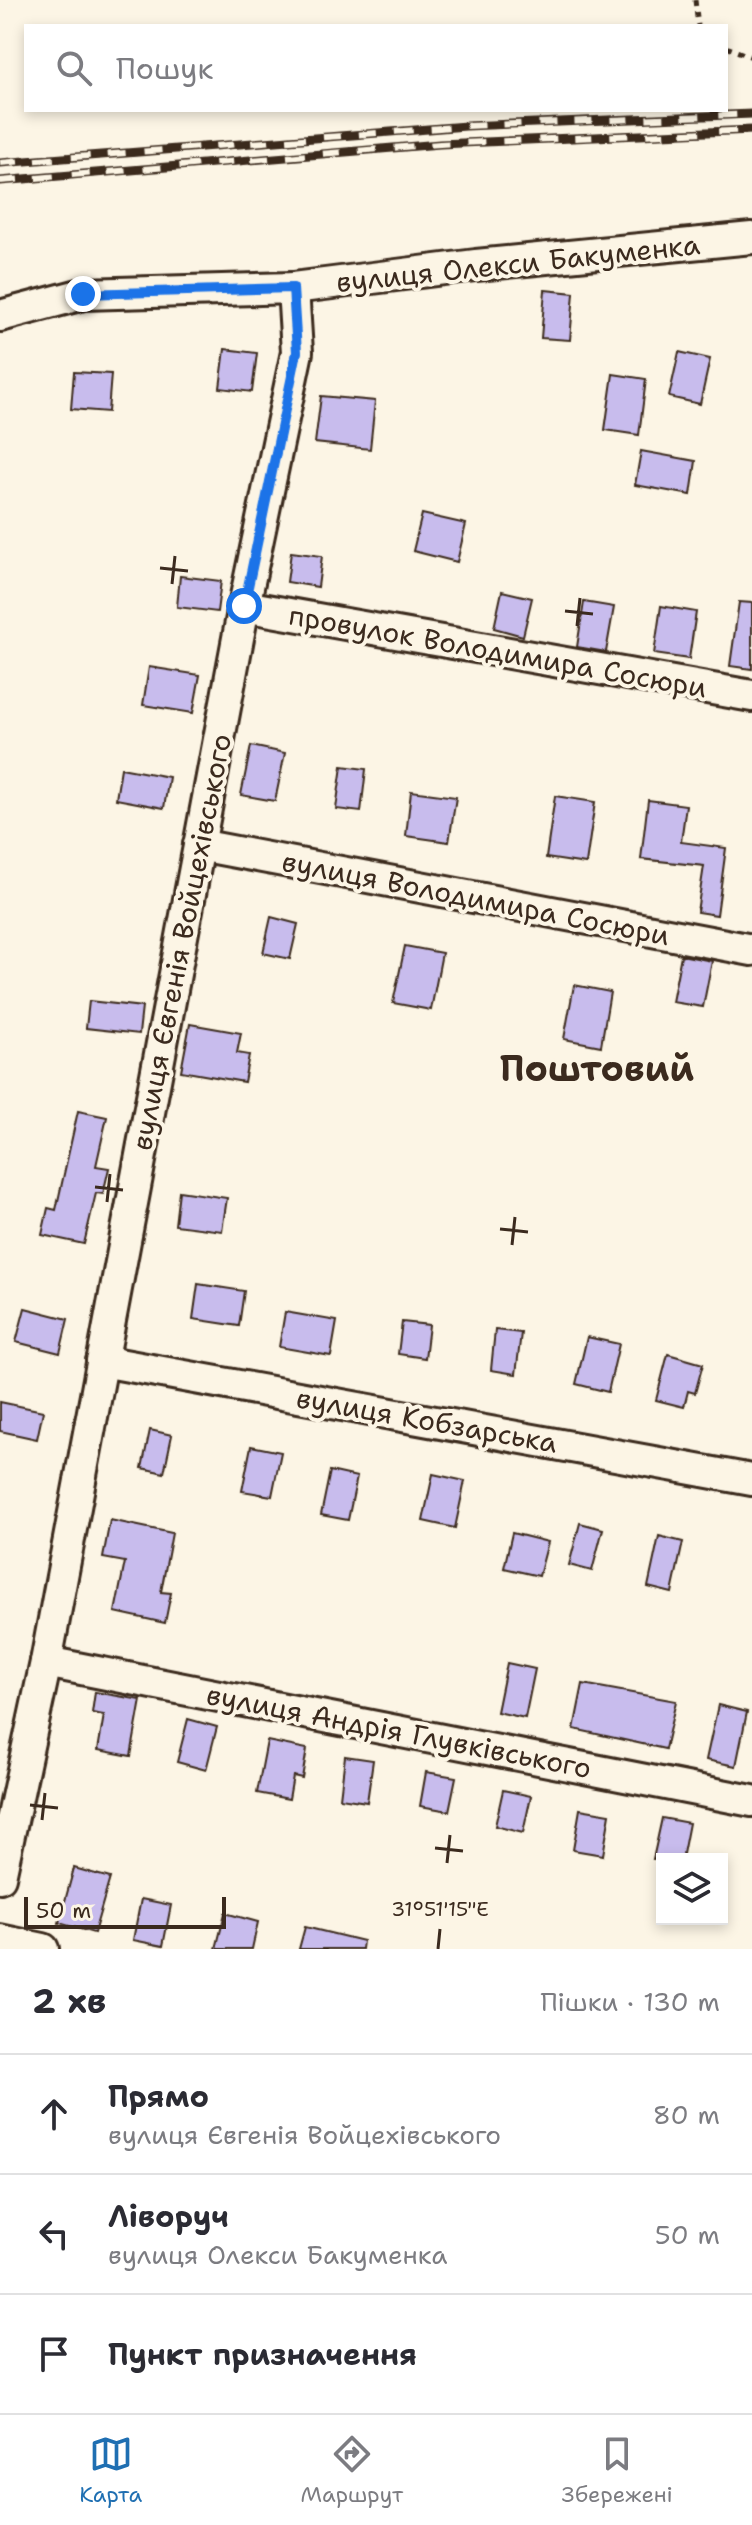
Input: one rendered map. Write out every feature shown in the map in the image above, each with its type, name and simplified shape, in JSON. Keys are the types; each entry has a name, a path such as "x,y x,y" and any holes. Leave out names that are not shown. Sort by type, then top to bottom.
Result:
{"street":[{"name":"вулиця Олекси Бакуменка","path":"0,316 83,294 293,288 476,265 752,238"},
{"name":"вулиця Євгенія Войцехівського","path":"0,1877 46,1662 244,606 297,352 293,288"},
{"name":"провулок Володимира Сосюри","path":"244,606 752,696"},
{"name":"вулиця Володимира Сосюри","path":"199,845 752,950"},
{"name":"вулиця Кобзарська","path":"102,1361 752,1480"},
{"name":"вулиця Андрія Глувківського","path":"46,1662 752,1801"},
{"path":"0,1940 43,1949"}],"path":[{"path":"695,0 698,24"},
{"path":"728,48 752,57"}],"building":[{"path":"545,290 574,293 570,340 541,338"},
{"path":"225,349 257,353 252,392 220,388"},
{"path":"679,352 710,359 700,404 669,397"},
{"path":"74,372 111,374 108,412 71,409"},
{"path":"613,374 646,379 639,435 605,430"},
{"path":"321,396 375,401 370,449 315,443"},
{"path":"641,451 696,461 691,495 635,485"},
{"path":"422,514 466,524 457,562 413,551"},
{"path":"291,552 322,556 318,587 287,582"},
{"path":"180,576 221,581 217,612 177,607"},
{"path":"502,591 532,598 523,636 494,628"},
{"path":"584,602 614,607 606,652 577,647"},
{"path":"739,602 752,603 752,669 730,666"},
{"path":"661,606 696,612 689,659 654,654"},
{"path":"149,667 200,675 193,713 143,705"},
{"path":"251,746 285,753 275,801 241,795"},
{"path":"342,766 366,769 361,812 336,809"},
{"path":"121,768 169,777 164,808 116,799"},
{"path":"411,791 456,797 449,842 406,836"},
{"path":"555,796 595,802 586,864 546,858"},
{"path":"648,800 686,805 681,842 726,848 717,915 697,912 704,866 641,859"},
{"path":"271,917 298,924 290,959 263,953"},
{"path":"405,946 442,953 431,1010 393,1003"},
{"path":"681,955 712,961 703,1007 672,1002"},
{"path":"574,985 610,992 601,1046 564,1039"},
{"path":"89,1001 142,1007 139,1034 86,1028"},
{"path":"190,1024 241,1033 237,1053 249,1055 244,1082 181,1071"},
{"path":"78,1111 107,1117 96,1166 109,1168 103,1194 96,1193 84,1244 42,1235 48,1208 56,1210"},
{"path":"179,1191 227,1198 222,1231 175,1225"},
{"path":"198,1284 244,1291 239,1326 193,1319"},
{"path":"25,1308 68,1319 60,1353 16,1342"},
{"path":"285,1312 337,1321 331,1356 279,1347"},
{"path":"402,1322 429,1325 425,1358 398,1354"},
{"path":"495,1330 521,1333 516,1374 491,1370"},
{"path":"587,1337 619,1344 608,1392 576,1384"},
{"path":"668,1354 703,1364 695,1393 688,1391 684,1407 656,1400"},
{"path":"0,1402 43,1411 37,1439 0,1431"},
{"path":"150,1430 172,1435 164,1473 142,1468"},
{"path":"251,1446 281,1452 272,1496 242,1491"},
{"path":"330,1471 357,1477 348,1520 321,1515"},
{"path":"433,1474 465,1481 455,1528 423,1521"},
{"path":"110,1520 172,1533 161,1592 171,1593 165,1623 115,1612 125,1562 103,1558"},
{"path":"580,1523 603,1529 592,1571 569,1565"},
{"path":"512,1533 548,1542 539,1576 504,1568"},
{"path":"659,1536 683,1542 672,1593 648,1587"},
{"path":"507,1663 535,1669 525,1718 497,1712"},
{"path":"583,1684 676,1701 665,1749 574,1729"},
{"path":"95,1692 141,1700 131,1756 98,1750 104,1715 92,1713"},
{"path":"718,1705 747,1712 736,1766 706,1760"},
{"path":"188,1719 217,1727 206,1770 177,1762"},
{"path":"267,1741 307,1749 302,1778 293,1776 289,1799 257,1793"},
{"path":"345,1756 373,1760 367,1802 340,1798"},
{"path":"426,1772 456,1777 449,1811 420,1806"},
{"path":"503,1790 531,1796 523,1833 495,1826"},
{"path":"580,1809 610,1814 603,1855 573,1850"},
{"path":"662,1818 689,1823 683,1853 656,1853 656,1859 653,1859"},
{"path":"74,1868 110,1878 94,1933 59,1923"},
{"path":"141,1899 171,1905 163,1946 133,1940"},
{"path":"225,1913 258,1922 252,1949 216,1949"},
{"path":"305,1927 363,1941 362,1949 299,1949"}],"railway":[{"path":"0,163 466,126 752,114"},
{"path":"0,181 440,144 752,130"}],"district":[{"name":"Поштовий","path":"597,1068"}],"route":[{"path":"83,294 293,288 297,352 244,606"}]}
